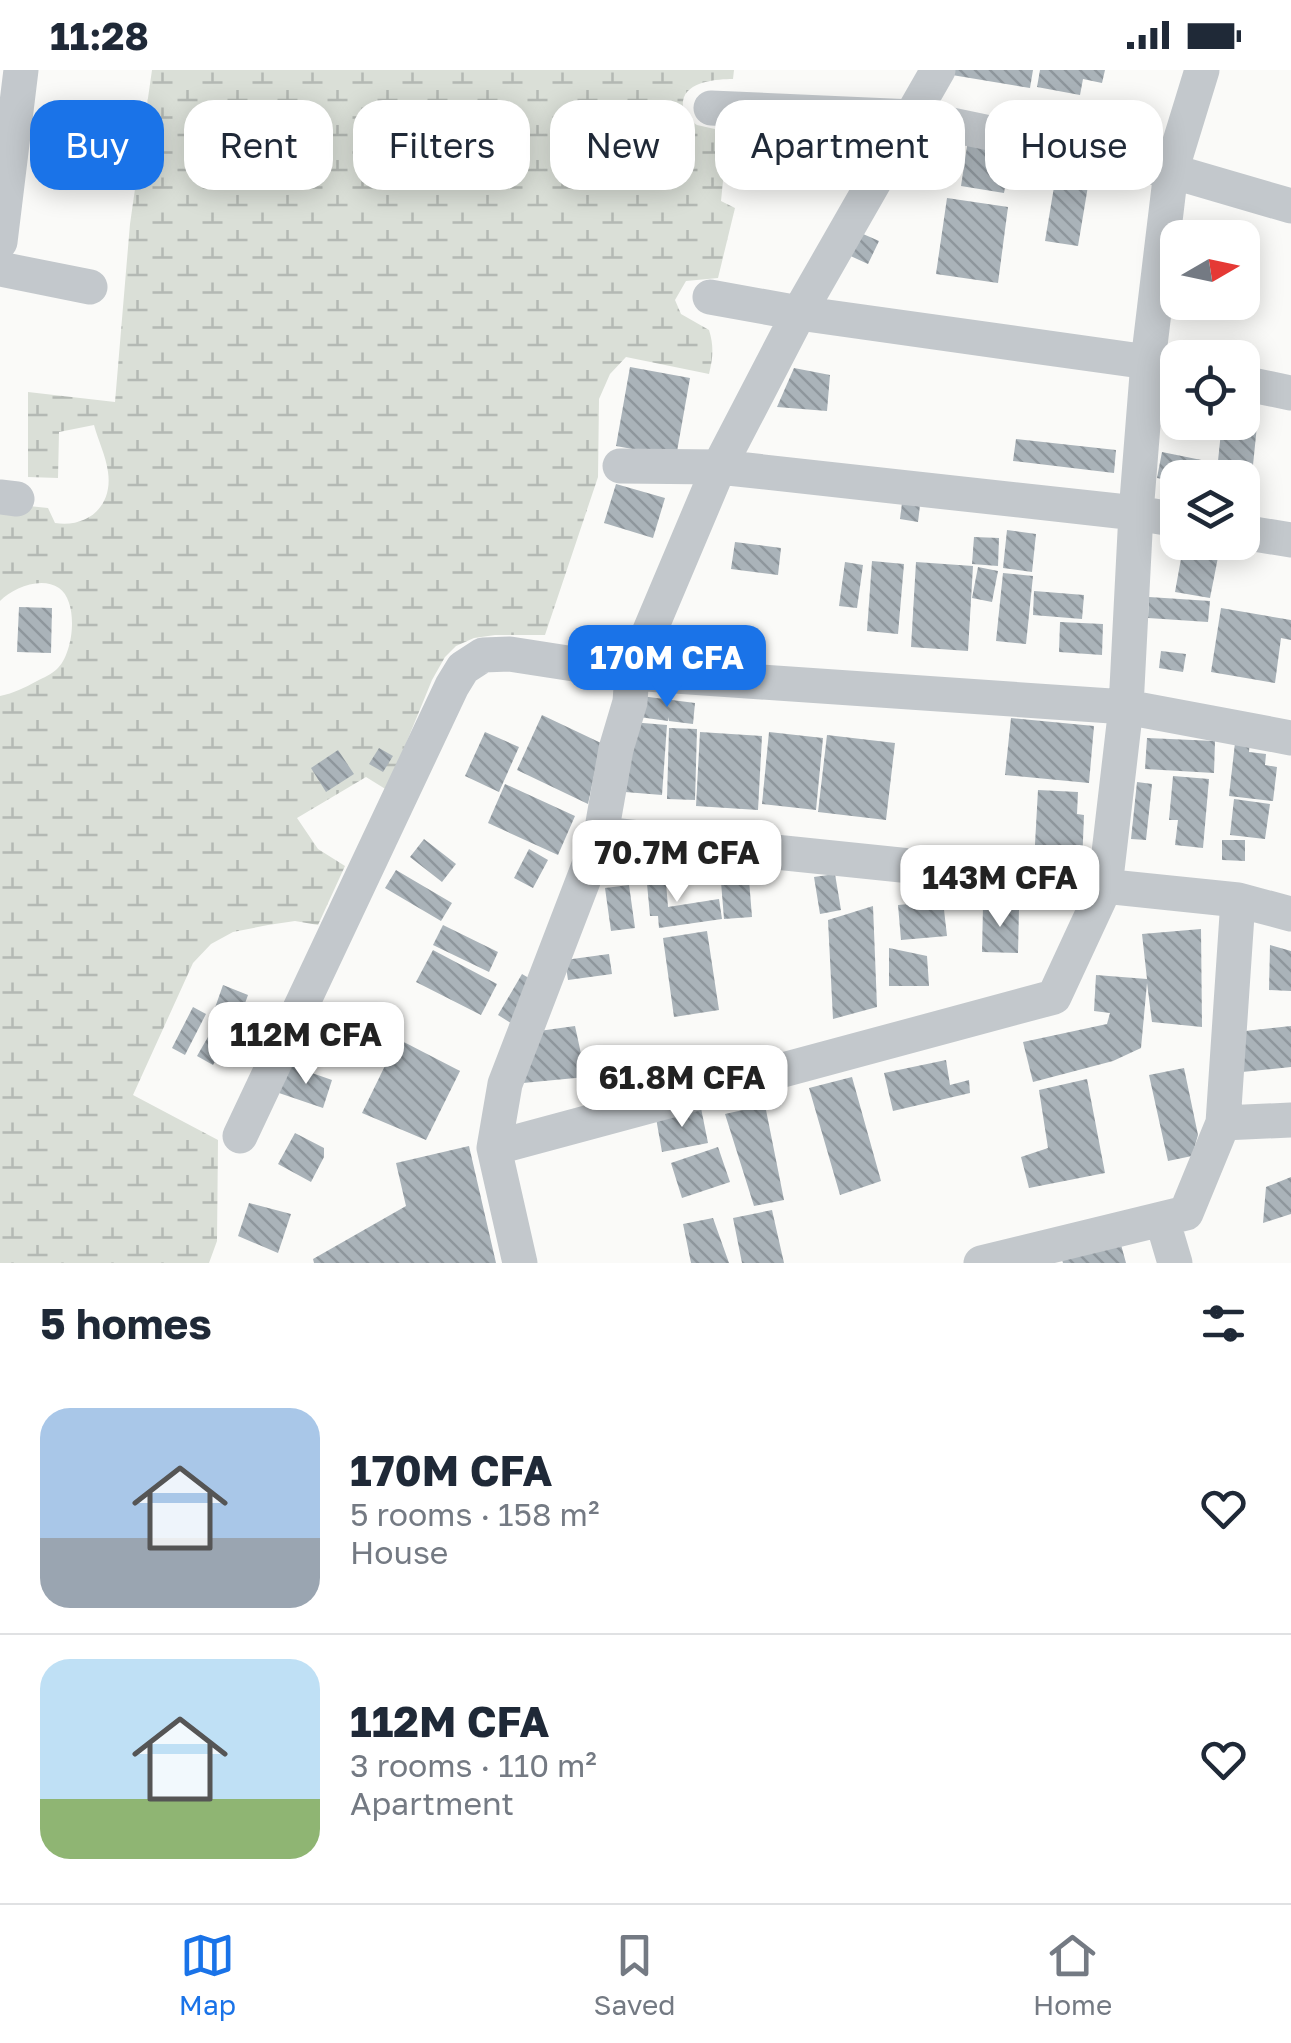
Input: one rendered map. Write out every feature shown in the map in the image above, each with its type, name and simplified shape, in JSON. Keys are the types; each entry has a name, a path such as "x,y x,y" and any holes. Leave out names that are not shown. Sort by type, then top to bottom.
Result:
{"street":[{"path":"0,242 21,70"},
{"path":"922,100 938,70"},
{"path":"1164,340 1171,171 1202,70"},
{"path":"710,108 715,108"},
{"path":"965,128 1171,171 1291,206"},
{"path":"520,1263 494,1148 505,1084 601,834 616,749 630,702 632,673 719,467 799,313 871,190"},
{"path":"0,269 90,288"},
{"path":"710,297 1160,365"},
{"path":"494,1148 1054,997 1104,887 1126,707 1136,513 1160,381"},
{"path":"1260,387 1291,393"},
{"path":"620,466 719,467 1160,517"},
{"path":"1260,535 1291,540"},
{"path":"240,1136 452,686 463,668 483,656 510,654 632,673 1126,707 1291,738"},
{"path":"601,834 1238,900 1291,914"},
{"path":"981,1263 1186,1213 1223,1123 1238,900"},
{"path":"1223,1123 1291,1120"},
{"path":"1162,1219 1176,1263"}],"green space":[{"path":"152,70 734,70 733,79 704,82 690,89 684,100 550,100 550,190 695,190 695,124 715,129 715,190 722,190 721,201 735,208 718,278 686,281 675,300 681,314 709,330 709,374 626,357 610,374 599,399 598,477 545,635 495,635 456,646 432,680 387,790 366,777 297,818 318,849 345,866 318,925 295,921 233,932 211,944 193,963 133,1095 218,1140 217,1241 209,1263 0,1263 0,696 57,669 67,652 72,616 65,595 59,588 44,583 28,585 0,601 0,503 48,508 55,523 67,524 88,518 106,495 107,466 94,425 59,432 58,478 28,477 28,392 115,402 135,190 164,190 164,100 148,100"}],"building":[{"path":"1033,70 1030,88 940,73"},
{"path":"1040,70 1105,70 1102,83 1083,79 1080,95 1037,87"},
{"path":"969,133 985,136 985,190 965,187"},
{"path":"1054,190 1087,190 1078,246 1045,241"},
{"path":"947,198 1008,207 998,283 936,274"},
{"path":"854,230 879,241 868,264 844,253"},
{"path":"630,367 690,378 676,457 616,446"},
{"path":"794,368 830,375 827,411 777,407"},
{"path":"1016,439 1116,450 1114,473 1013,461"},
{"path":"1220,440 1256,440 1254,460 1218,460"},
{"path":"1162,452 1201,460 1160,460"},
{"path":"616,484 665,498 653,538 604,523"},
{"path":"903,495 921,497 918,522 900,519"},
{"path":"1007,530 1036,534 1032,572 1003,568"},
{"path":"974,537 999,538 998,566 972,564"},
{"path":"735,542 781,548 778,575 731,569"},
{"path":"1181,560 1217,560 1210,598 1175,592"},
{"path":"872,561 904,564 898,634 867,631"},
{"path":"845,562 863,565 857,608 839,606"},
{"path":"916,562 973,566 968,651 911,647"},
{"path":"978,567 998,571 992,602 972,598"},
{"path":"1003,573 1033,576 1026,644 996,641"},
{"path":"1034,591 1084,595 1082,619 1033,615"},
{"path":"1149,597 1210,601 1208,622 1148,618"},
{"path":"19,607 52,608 51,653 17,652"},
{"path":"1221,608 1291,620 1291,640 1281,638 1275,683 1211,672"},
{"path":"1060,622 1103,624 1102,655 1059,652"},
{"path":"1161,651 1186,654 1183,672 1159,668"},
{"path":"641,696 695,703 693,724 669,721 669,717 668,721 639,717"},
{"path":"542,715 601,743 588,804 517,770"},
{"path":"1011,718 1094,726 1089,783 1005,775"},
{"path":"631,722 667,725 662,795 625,792"},
{"path":"669,728 697,729 695,800 667,799"},
{"path":"485,732 519,747 499,792 465,776"},
{"path":"700,732 762,736 758,810 696,806"},
{"path":"769,732 823,738 816,810 762,804"},
{"path":"1236,734 1250,736 1249,752 1266,754 1265,765 1277,767 1273,801 1229,796"},
{"path":"827,735 895,743 886,820 818,812"},
{"path":"1147,738 1215,741 1214,773 1145,769"},
{"path":"379,748 393,756 383,772 369,764"},
{"path":"338,750 354,774 326,792 311,768"},
{"path":"1173,776 1209,779 1203,848 1175,845 1178,820 1169,820"},
{"path":"1137,782 1152,784 1146,840 1131,839"},
{"path":"505,784 575,816 558,855 488,823"},
{"path":"1038,790 1078,792 1077,814 1084,815 1082,865 1034,862"},
{"path":"1234,799 1270,804 1265,839 1230,835"},
{"path":"424,839 456,864 442,882 410,857"},
{"path":"1222,840 1245,840 1245,861 1222,860"},
{"path":"614,841 644,845 625,880 600,867"},
{"path":"529,849 548,860 533,888 514,878"},
{"path":"747,855 752,917 724,919 719,857"},
{"path":"396,870 452,903 441,921 385,888"},
{"path":"665,871 668,907 719,899 722,919 659,928 658,916 650,916 646,873"},
{"path":"835,874 841,910 820,914 814,877"},
{"path":"629,885 635,928 611,931 605,888"},
{"path":"943,901 947,936 901,940 898,905"},
{"path":"873,906 877,1007 833,1019 828,920"},
{"path":"983,906 1019,908 1018,953 982,952"},
{"path":"443,925 498,952 489,972 433,945"},
{"path":"1201,929 1202,1027 1152,1022 1147,983 1141,1048 1113,1061 1033,1082 1023,1042 1107,1024 1110,1013 1094,1011 1096,975 1147,979 1142,934"},
{"path":"707,931 719,1010 674,1017 663,938"},
{"path":"1270,945 1291,951 1291,991 1269,990"},
{"path":"889,948 927,956 929,986 889,986"},
{"path":"433,950 497,984 481,1015 416,982"},
{"path":"609,954 612,974 568,980 565,960"},
{"path":"522,974 539,984 514,1025 498,1015"},
{"path":"223,985 248,995 235,1031 210,1022"},
{"path":"193,1007 206,1014 185,1055 172,1048"},
{"path":"575,1026 586,1077 523,1083 539,1031"},
{"path":"1291,1026 1291,1067 1242,1072 1245,1031"},
{"path":"212,1030 228,1039 213,1065 197,1056"},
{"path":"398,1039 460,1071 426,1140 362,1113"},
{"path":"946,1060 950,1085 969,1080 970,1093 893,1111 884,1073"},
{"path":"289,1065 332,1080 323,1108 279,1093"},
{"path":"1184,1068 1198,1135 1192,1156 1168,1161 1149,1075"},
{"path":"852,1077 881,1181 840,1195 809,1088"},
{"path":"1087,1079 1105,1173 1029,1188 1021,1157 1048,1148 1039,1090"},
{"path":"765,1105 784,1200 754,1206 725,1114"},
{"path":"701,1108 708,1143 662,1152 656,1118"},
{"path":"295,1133 324,1148 324,1157 311,1182 278,1164"},
{"path":"469,1146 496,1263 314,1263 313,1259 406,1206 396,1163"},
{"path":"718,1147 730,1182 682,1198 671,1163"},
{"path":"1291,1177 1291,1214 1263,1223 1266,1187"},
{"path":"249,1203 291,1214 278,1253 238,1236"},
{"path":"772,1210 784,1263 742,1263 733,1218"},
{"path":"713,1218 729,1263 691,1263 683,1224"},
{"path":"1120,1241 1126,1263 1063,1263 1061,1257"}]}
